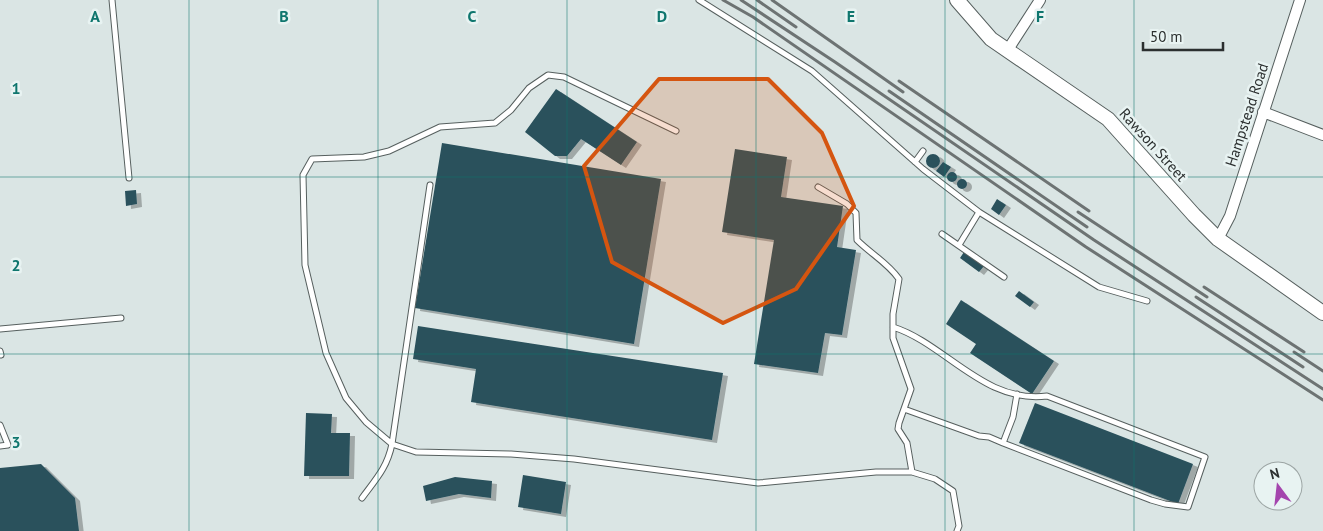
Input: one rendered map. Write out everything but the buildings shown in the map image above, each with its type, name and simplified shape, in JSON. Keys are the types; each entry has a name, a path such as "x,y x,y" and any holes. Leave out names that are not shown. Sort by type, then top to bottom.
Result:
{"main road":[{"name":"Rawson Street","path":"957,0 992,39 1007,51 1108,119 1218,239 1323,313"}],"street":[{"path":"1007,51 1040,0"},
{"name":"Hampstead Road","path":"1218,239 1230,216 1300,0"},
{"path":"1263,112 1323,135"}],"lane":[{"path":"112,0 129,178"},
{"path":"700,0 812,71 915,162 979,212 1099,287 1147,301"},
{"path":"676,131 564,76 548,75 529,88 511,110 495,123 440,128 389,151 364,157 312,159 303,175 306,265 326,353 346,398 366,422 392,444 416,452 511,454 574,459 758,483 876,472 912,472 935,479 953,491 958,528 963,531"},
{"path":"915,162 923,152"},
{"path":"362,498 388,460 392,444 430,185"},
{"path":"818,187 847,204 856,214 857,240 876,258 891,267 899,280 893,314 893,338 911,389 898,429 907,442 912,472"},
{"path":"959,245 979,212"},
{"path":"942,234 1004,277"},
{"path":"0,329 121,318"},
{"path":"893,327 910,333 968,374 1001,389 1035,398 1047,396 1205,457 1188,507 1165,504 989,437 979,436 904,409"},
{"path":"1003,443 1013,417 1017,394"},
{"path":"0,425 8,445 0,446"}],"highlighted area":[{"path":"659,79 768,79 822,133 854,206 796,289 723,323 612,262 584,166"}],"railway":[{"path":"723,0 753,17 1086,247 1323,400"},
{"path":"741,0 835,62 1094,240 1323,389"},
{"path":"757,0 796,27"},
{"path":"772,0 903,92"},
{"path":"899,81 1089,211"},
{"path":"889,91 1087,227"},
{"path":"1078,212 1207,297"},
{"path":"1204,287 1304,352"},
{"path":"1196,297 1303,367"},
{"path":"1294,352 1323,371"}]}
